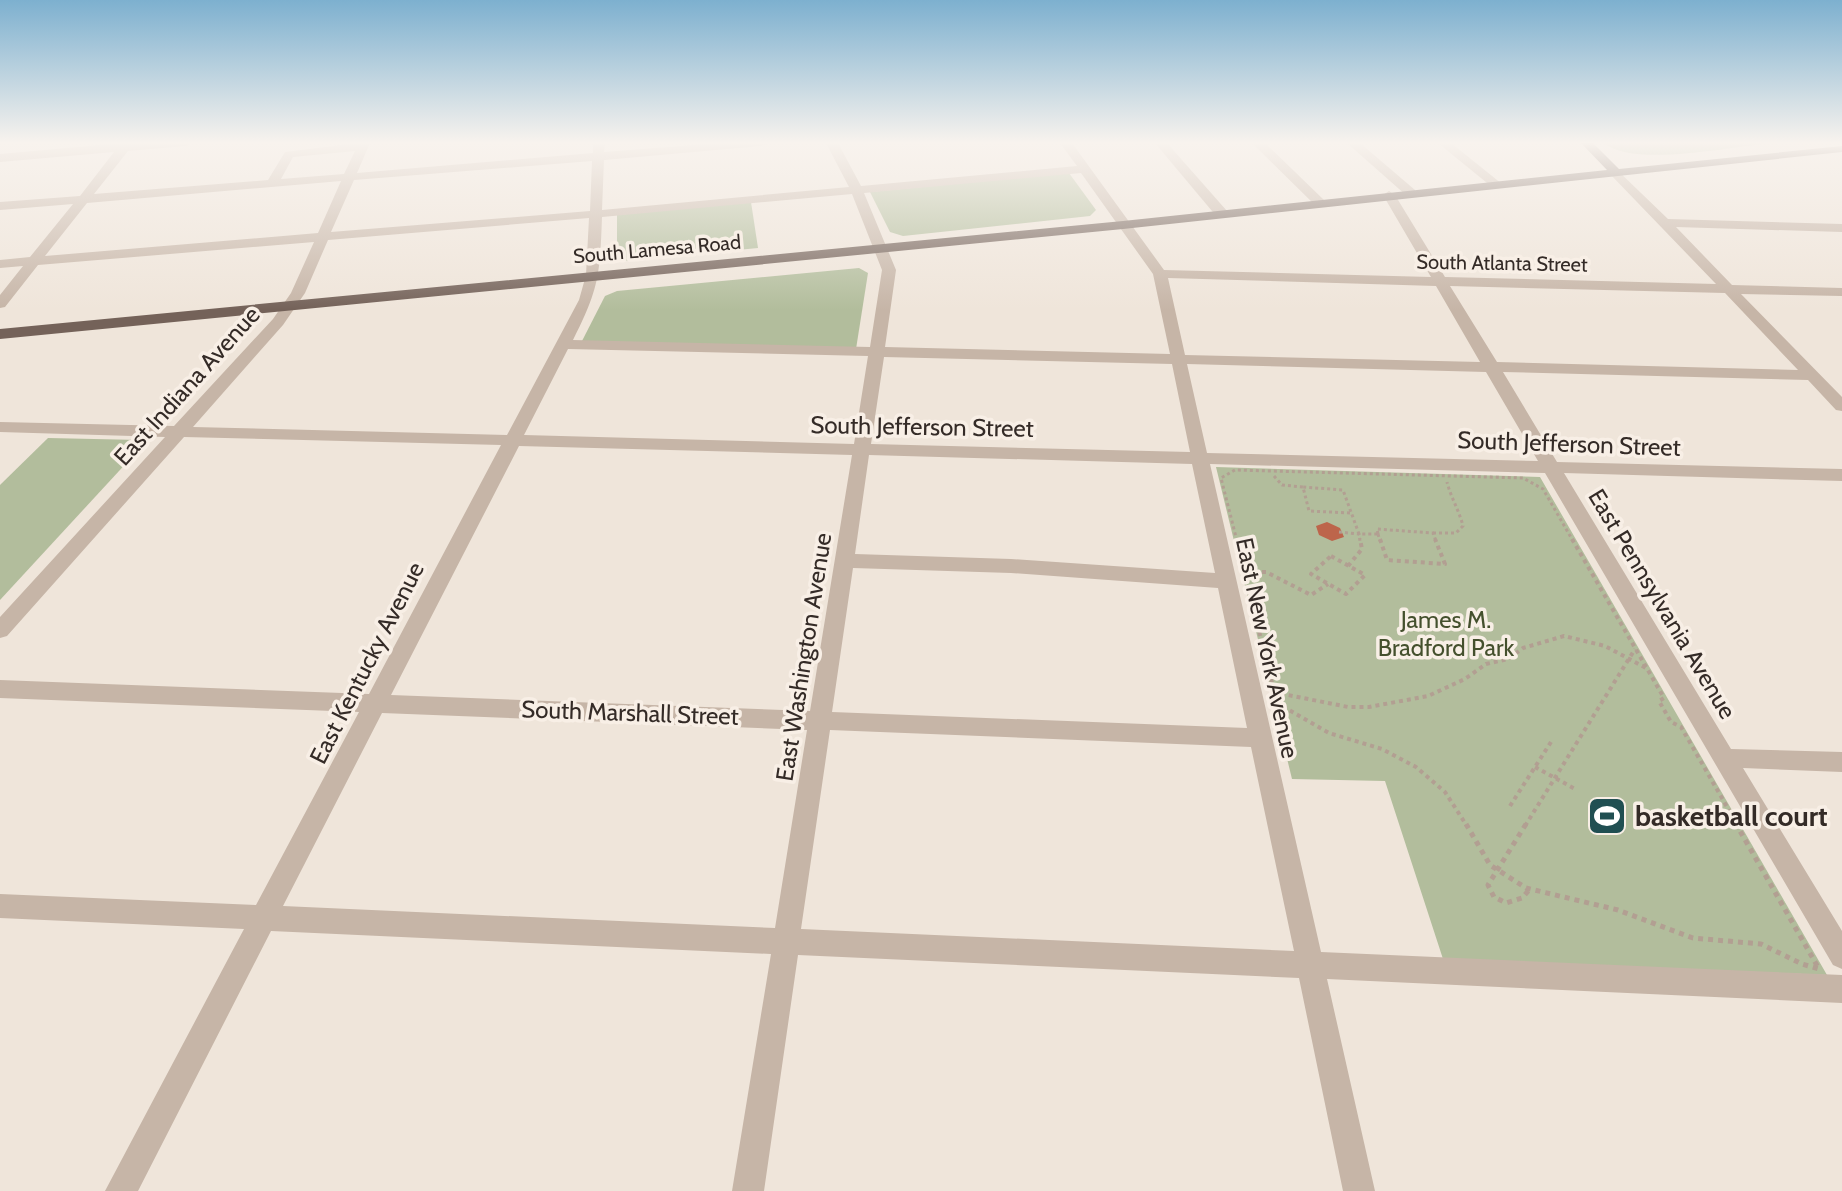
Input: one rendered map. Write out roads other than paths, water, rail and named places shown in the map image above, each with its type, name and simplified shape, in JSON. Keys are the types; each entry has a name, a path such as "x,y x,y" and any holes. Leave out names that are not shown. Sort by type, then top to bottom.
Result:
{"main road":[{"name":"South Lamesa Road","path":"0,334 1123,225 1358,199"}],"street":[{"path":"0,304 84,199"},
{"path":"0,206 89,199"},
{"name":"East Indiana Avenue","path":"0,630 291,304 339,199"},
{"name":"East Kentucky Avenue","path":"121,1191 586,300 593,275 597,199"},
{"path":"0,264 771,199"},
{"name":"East Washington Avenue","path":"748,1191 889,270 860,199"},
{"name":"East New York Avenue","path":"1105,199 1160,274 1199,458 1235,577 1260,738 1359,1191"},
{"path":"1209,199 1222,214"},
{"path":"1315,199 1320,203"},
{"name":"East Pennsylvania Avenue","path":"1391,199 1842,956"},
{"path":"1641,199 1842,406"},
{"path":"1664,223 1842,228"},
{"name":"South Atlanta Street","path":"1160,274 1842,292"},
{"path":"563,344 1812,375"},
{"name":"South Jefferson Street","path":"0,427 1842,475"},
{"path":"845,561 1235,577"},
{"name":"South Marshall Street","path":"0,689 1260,738"},
{"path":"1724,758 1842,762"},
{"path":"0,906 1842,989"}],"place":[{"name":"basketball court","path":"1607,816"}],"park label":[{"name":"James M. Bradford Park","path":"1446,634"}]}
